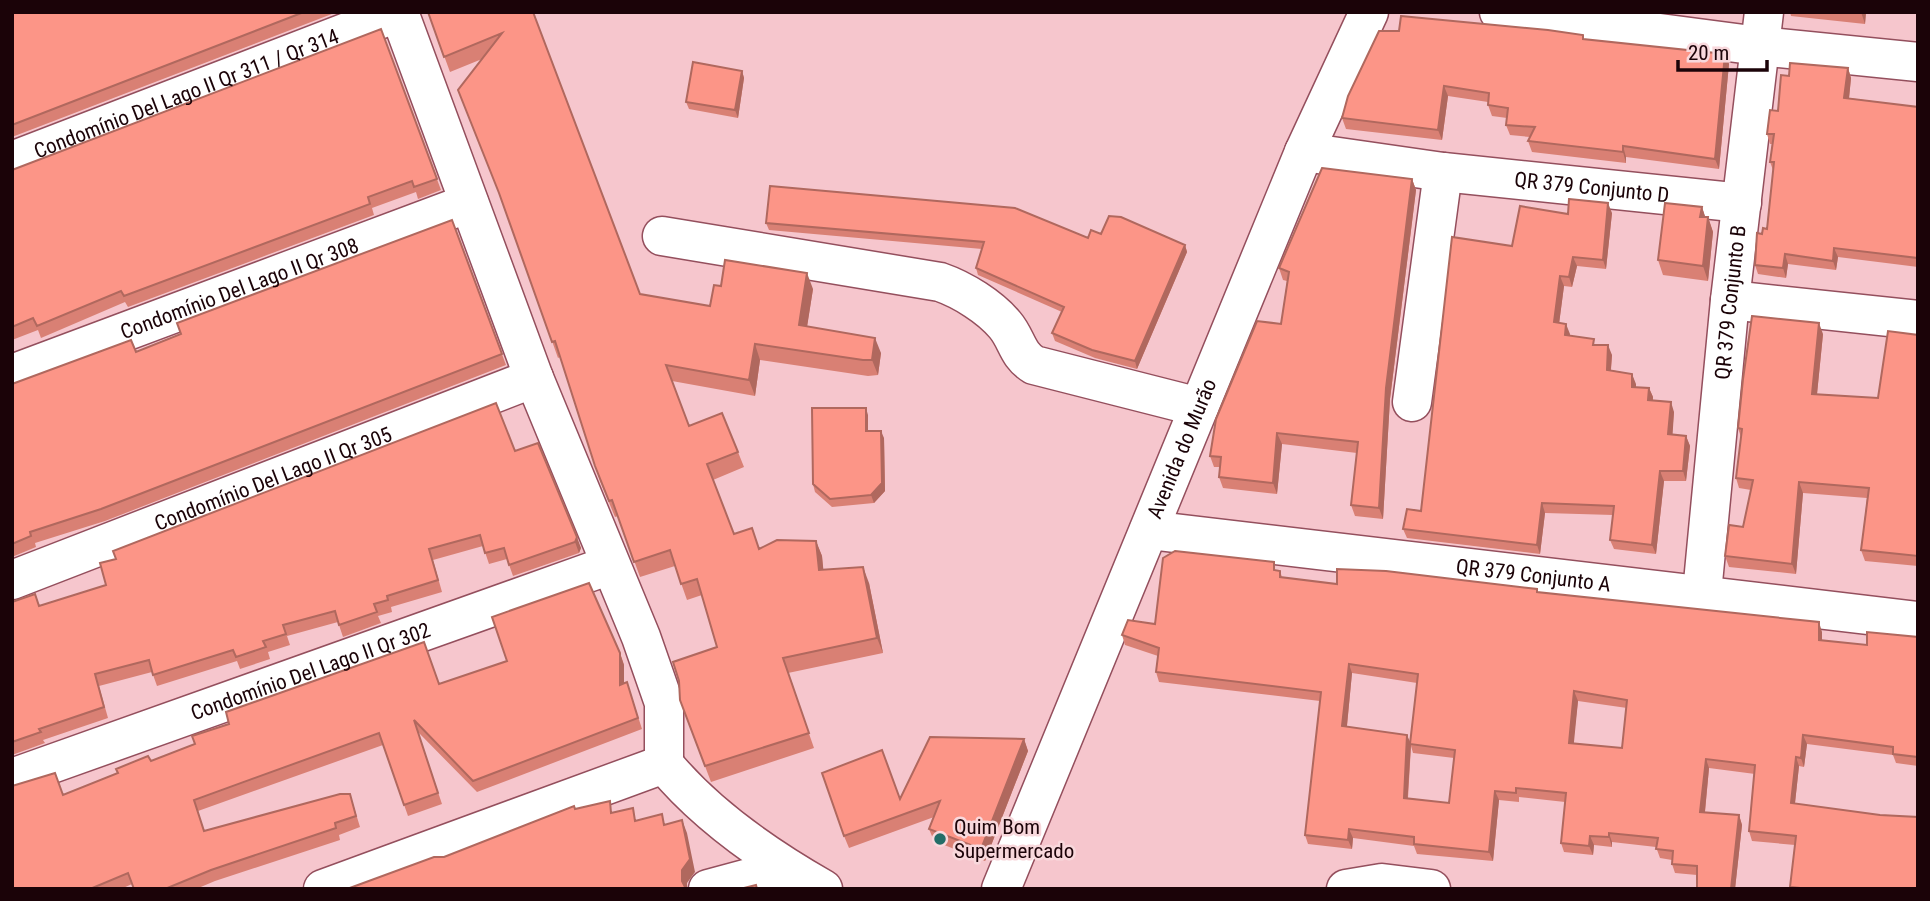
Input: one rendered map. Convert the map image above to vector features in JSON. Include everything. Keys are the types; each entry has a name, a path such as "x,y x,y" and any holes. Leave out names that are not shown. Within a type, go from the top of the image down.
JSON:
{"street":[{"name":"Condomínio Del Lago II Qr 311 / Qr 314","path":"12,161 399,12"},
{"path":"399,12 534,379 637,626 664,702 664,764 685,790 786,868 823,889"},
{"name":"Avenida do Murão","path":"1000,889 1304,152 1369,12"},
{"path":"1499,12 1762,29 1918,62"},
{"name":"QR 379 Conjunto B","path":"1702,593 1730,300 1762,29"},
{"name":"QR 379 Conjunto D","path":"1304,152 1443,172 1742,203"},
{"path":"1412,402 1443,172"},
{"name":"Condomínio Del Lago II Qr 308","path":"12,374 469,202"},
{"path":"662,236 940,282 957,288 1004,324 1023,358 1034,365 1199,407"},
{"path":"1730,300 1918,320"},
{"name":"Condomínio Del Lago II Qr 305","path":"12,580 534,379"},
{"name":"QR 379 Conjunto A","path":"1149,530 1702,593 1918,621"},
{"name":"Condomínio Del Lago II Qr 302","path":"12,778 610,565"},
{"path":"323,889 664,764"},
{"path":"708,889 786,868"},
{"path":"1346,889 1382,883 1431,889"}],"building":[{"path":"12,12 304,12 12,125"},
{"path":"428,12 533,12 640,294 710,306 714,285 721,286 725,260 807,273 799,325 875,338 872,360 755,344 749,380 666,365 689,426 722,413 738,452 707,464 734,534 752,528 759,549 777,540 816,541 819,570 863,567 877,638 783,658 809,733 705,766 680,700 679,681 673,662 717,647 697,579 681,584 670,550 634,562 612,500 609,501 595,466 555,341 552,342 499,193 458,90 502,33 444,57"},
{"path":"1401,16 1548,30 1583,35 1583,39 1725,54 1715,159 1623,146 1623,152 1528,141 1535,127 1506,125 1508,108 1488,105 1489,93 1444,86 1438,130 1342,118 1348,96 1379,31 1399,31"},
{"path":"381,29 437,179 414,187 412,181 368,197 370,204 124,296 121,291 37,326 33,318 12,327 12,170"},
{"path":"693,62 742,71 735,110 686,102"},
{"path":"1790,63 1848,68 1844,98 1918,107 1918,258 1834,248 1833,261 1785,254 1783,268 1755,265 1757,233 1762,234 1763,228 1767,229 1774,162 1770,162 1774,134 1767,134 1770,110 1778,111 1781,75 1789,76"},
{"path":"1322,168 1412,179 1386,388 1379,508 1351,505 1358,442 1277,433 1273,483 1219,477 1221,457 1210,456 1216,419 1257,321 1281,324 1289,272 1279,268"},
{"path":"770,186 1015,208 1088,238 1091,230 1101,234 1109,216 1121,217 1185,245 1135,361 1092,350 1052,333 1064,307 976,268 984,242 766,223"},
{"path":"1569,199 1608,203 1603,260 1573,257 1569,277 1560,276 1554,322 1566,324 1565,335 1594,339 1593,345 1608,345 1607,370 1632,374 1632,387 1649,388 1648,400 1671,402 1668,434 1686,436 1683,471 1660,471 1652,545 1610,540 1614,506 1542,503 1537,545 1403,529 1407,509 1421,511 1452,237 1512,246 1520,206 1568,214"},
{"path":"1665,203 1702,207 1700,217 1708,217 1703,266 1658,260"},
{"path":"452,220 502,354 101,509 30,532 31,536 12,544 12,384 131,340 136,352 181,334 177,323"},
{"path":"1752,316 1819,323 1812,394 1878,398 1888,331 1918,335 1918,556 1861,550 1869,488 1799,482 1792,564 1725,556 1729,525 1743,527 1753,480 1736,478 1742,429 1738,428"},
{"path":"496,403 515,451 538,443 577,537 575,542 509,565 504,548 485,553 480,535 429,549 438,580 387,596 388,600 374,604 377,612 339,625 335,611 283,625 286,634 263,641 266,647 236,657 233,650 153,675 149,660 95,674 104,707 39,729 41,732 12,742 12,602 35,594 39,606 106,585 100,563 116,559 113,551"},
{"path":"812,408 866,408 866,431 881,431 882,483 871,495 830,499 813,484"},
{"path":"1175,551 1274,562 1274,570 1280,571 1280,577 1337,584 1337,569 1386,571 1537,589 1537,592 1819,622 1819,640 1867,645 1867,632 1918,637 1918,757 1893,754 1893,747 1803,735 1801,758 1796,757 1791,803 1880,815 1918,817 1918,889 1790,887 1796,836 1749,831 1755,765 1706,759 1700,812 1739,815 1731,889 1697,888 1697,866 1672,864 1673,851 1656,849 1658,838 1609,833 1609,837 1590,836 1589,846 1561,843 1566,793 1516,788 1516,793 1495,791 1489,852 1414,844 1414,837 1349,829 1348,840 1305,835 1321,692 1156,672 1159,648 1122,635 1128,620 1155,624 1163,558","holes":["1349,664 1418,674 1410,744 1455,750 1449,803 1404,798 1407,735 1342,726","1574,691 1627,700 1622,748 1569,743"]},
{"path":"589,583 620,653 620,685 627,682 638,718 473,781 414,720 438,793 404,805 379,733 194,800 204,831 340,794 350,794 356,816 335,823 336,828 211,870 165,889 134,889 128,873 90,889 12,889 12,786 55,773 63,795 118,773 116,769 148,756 151,761 195,744 192,736 229,724 226,712 424,642 439,684 507,661 492,617"},
{"path":"930,737 1024,739 981,849 929,829 940,801 844,836 822,773 882,750 900,799"},
{"path":"610,801 611,813 633,808 635,821 662,814 664,825 682,820 690,859 682,870 682,881 686,889 347,889 434,857 444,857 574,806 575,809"},
{"path":"756,885 757,889 740,889"}],"place":[{"name":"Quim Bom Supermercado","path":"940,839"}]}
